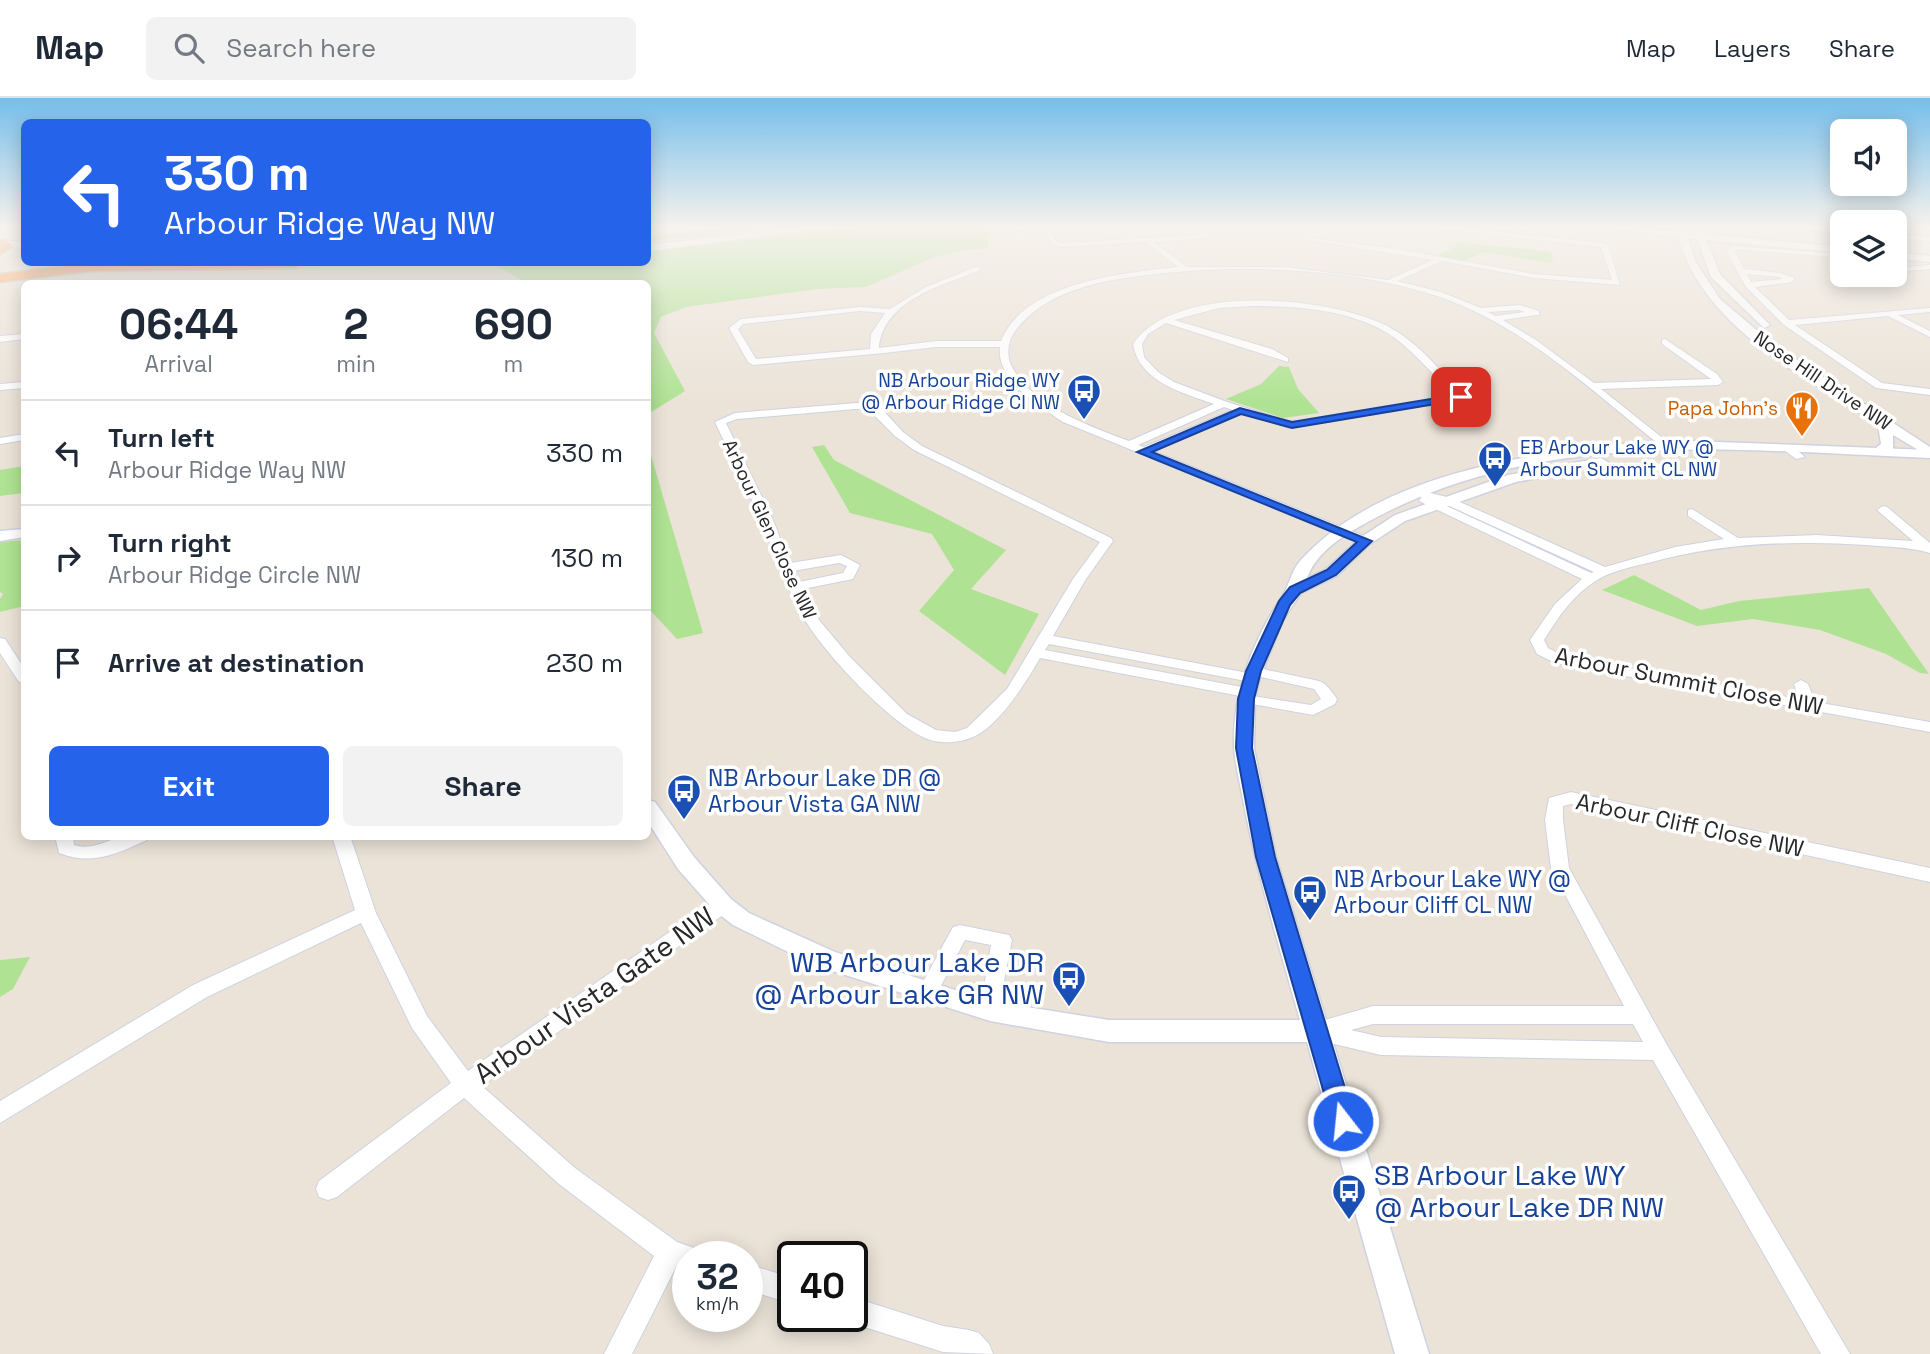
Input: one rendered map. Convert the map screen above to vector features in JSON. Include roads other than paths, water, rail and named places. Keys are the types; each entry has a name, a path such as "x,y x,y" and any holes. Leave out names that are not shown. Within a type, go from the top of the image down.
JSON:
{"main road":[{"name":"Nose Hill Drive NW","path":"1705,286 1716,302 1770,348 1884,421 1930,454"},
{"name":"Nose Hill Drive NW","path":"1726,286 1779,338 1930,439"},
{"path":"1878,452 1888,446 1884,421"}],"street":[{"path":"879,350 873,339 876,328 890,311 942,286"},
{"path":"1085,286 1062,293 1032,308 1012,326 1003,347 1007,367 1030,395 1067,420 1365,541"},
{"path":"1405,286 1482,310 1497,318 1679,455"},
{"path":"1619,286 1623,293"},
{"path":"1750,286 1787,323 1880,386 1930,392"},
{"path":"1266,303 1348,315 1388,330 1401,339 1461,397 1292,425 1223,404 1179,387 1155,374 1141,360 1138,347 1142,335 1151,326 1200,309 1266,303"},
{"path":"1482,310 1524,308 1536,313 1497,318"},
{"path":"1787,323 1930,310"},
{"path":"890,311 825,312 741,322 733,328 753,362 879,350 1003,347"},
{"path":"1889,314 1930,334"},
{"path":"1165,320 1269,351 1284,360"},
{"path":"0,339 21,337"},
{"path":"1589,386 1718,382 1714,376 1665,342"},
{"path":"0,387 21,385"},
{"path":"1127,446 1223,404"},
{"name":"Arbour Glen Close NW","path":"869,405 918,448 1106,539 1107,545 1080,579 1013,692 973,731 956,737 932,735 901,717 845,660 813,621 785,568 766,518 720,422 734,416 869,405"},
{"path":"1142,452 1240,411"},
{"path":"0,441 21,438"},
{"path":"1412,1354 1265,857 1244,748 1249,685 1275,620 1283,604 1295,590 1304,565 1339,531 1414,492 1492,467 1576,452 1664,444 1930,454"},
{"path":"1787,447 1800,457"},
{"path":"1295,590 1331,573 1365,541 1400,518 1526,475 1590,463 1679,455 1800,457 1930,464"},
{"path":"1414,492 1598,575"},
{"path":"1883,510 1928,548"},
{"path":"1692,513 1732,540"},
{"path":"0,536 21,533"},
{"name":"Arbour Summit Close NW","path":"1928,548 1820,538 1732,540 1657,555 1598,575 1556,608 1537,640 1542,651 1560,660 1930,727"},
{"path":"785,568 841,559 854,565 848,576 795,587"},
{"path":"0,642 21,674"},
{"path":"1041,646 1249,685"},
{"path":"1801,684 1809,705"},
{"name":"Arbour Cliff Close NW","path":"1836,1354 1659,1051 1560,868 1554,820 1556,802 1571,798 1930,875"},
{"path":"651,811 686,863 723,905 741,919 826,959 989,1011 1109,1031 1317,1031 1381,1046 1659,1051"},
{"path":"64,840 65,849 89,855 130,840"},
{"path":"342,840 366,913 419,1021 465,1085 568,1176 672,1250"},
{"name":"Arbour Vista Gate NW","path":"328,1189 465,1085 723,905"},
{"path":"0,1113 200,991 366,913"},
{"path":"927,993 960,932 1002,940 989,1011"},
{"path":"1317,1031 1373,1015 1640,1015"},
{"path":"618,1354 672,1266"},
{"path":"868,1315 943,1339 969,1343 979,1354"}],"place":[{"name":"NB Arbour Ridge WY @ Arbour Ridge CI NW","path":"1084,421"},
{"name":"Papa John's","path":"1802,438"},
{"name":"EB Arbour Lake WY @ Arbour Summit CL NW","path":"1495,488"},
{"name":"NB Arbour Lake DR @ Arbour Vista GA NW","path":"684,821"},
{"name":"NB Arbour Lake WY @ Arbour Cliff CL NW","path":"1310,922"},
{"name":"WB Arbour Lake DR @ Arbour Lake GR NW","path":"1069,1008"},
{"name":"SB Arbour Lake WY @ Arbour Lake DR NW","path":"1349,1221"}]}
